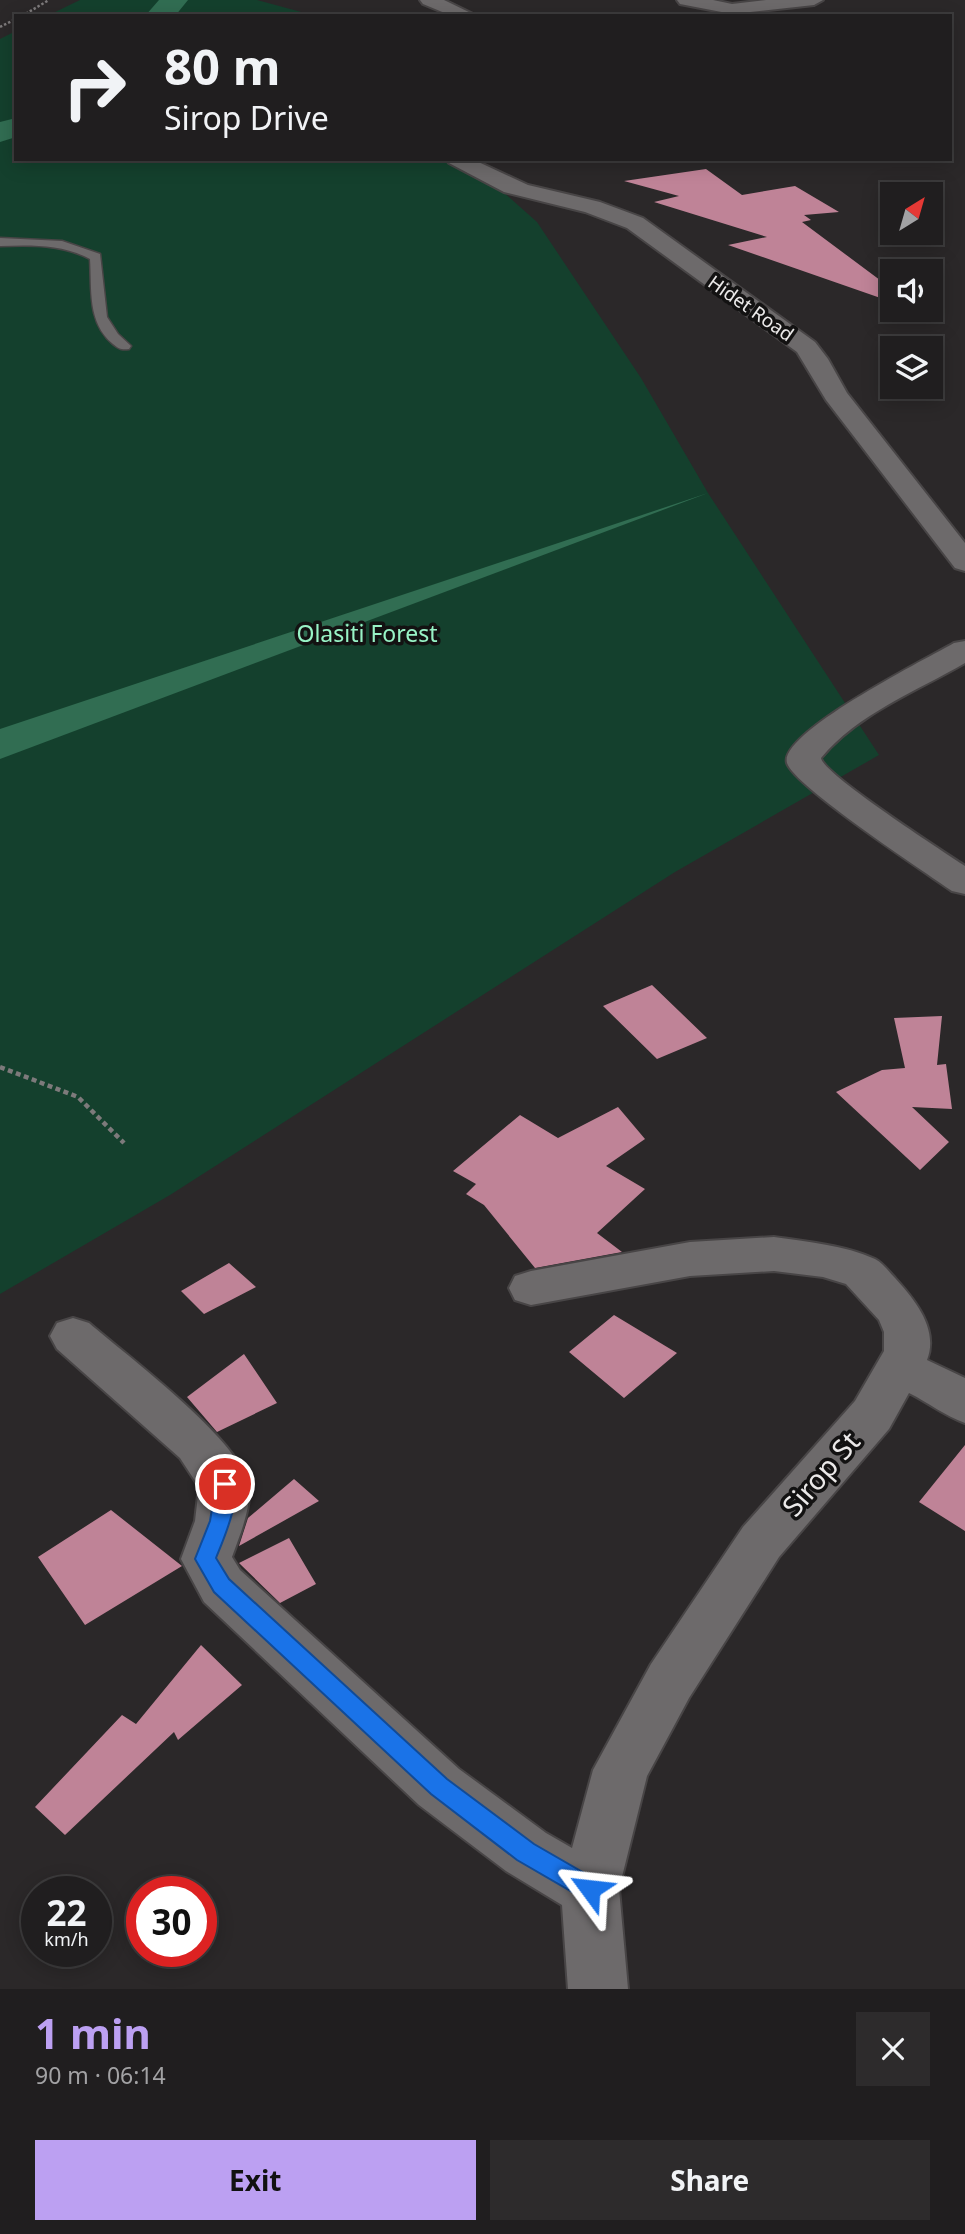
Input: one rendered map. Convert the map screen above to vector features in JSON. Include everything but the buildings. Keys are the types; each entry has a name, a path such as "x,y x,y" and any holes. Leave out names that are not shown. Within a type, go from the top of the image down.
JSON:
{"street":[{"path":"429,0 463,14"},
{"path":"686,0 720,8 747,9 814,0"},
{"path":"696,14 720,8"},
{"name":"Hidet Road","path":"460,161 519,189 584,203 635,223 806,347 816,359 835,395 965,562"},
{"path":"965,650 848,718 820,739 804,757 804,763 810,771 835,792 965,883"},
{"name":"Sirop St","path":"531,1288 690,1259 774,1254 823,1260 862,1272 897,1310 907,1332 907,1351 872,1415 761,1542 670,1681 621,1770 590,1889 598,1989"},
{"path":"73,1336 197,1444 225,1484 220,1521 206,1559 222,1586 439,1787 526,1852 590,1889"},
{"path":"900,1367 947,1391 965,1404"}],"lane":[{"path":"0,242 56,245 85,250 96,257 100,315 110,338 124,346"}],"path":[{"path":"25,14 49,0"},
{"path":"0,1067 78,1097 124,1143"}],"green space":[{"path":"80,0 257,0 309,14 51,14"},
{"name":"Olasiti Forest","path":"14,32 14,161 468,161 537,222 641,378 708,493 879,755 675,872 170,1195 0,1294 0,39"}],"shaded area":[{"path":"708,493 0,759 0,729"}],"waterway":[{"path":"161,14 174,0"},
{"path":"0,132 14,128"}],"route":[{"path":"225,1484 220,1521 206,1559 222,1586 439,1787 526,1852 590,1889"}]}
